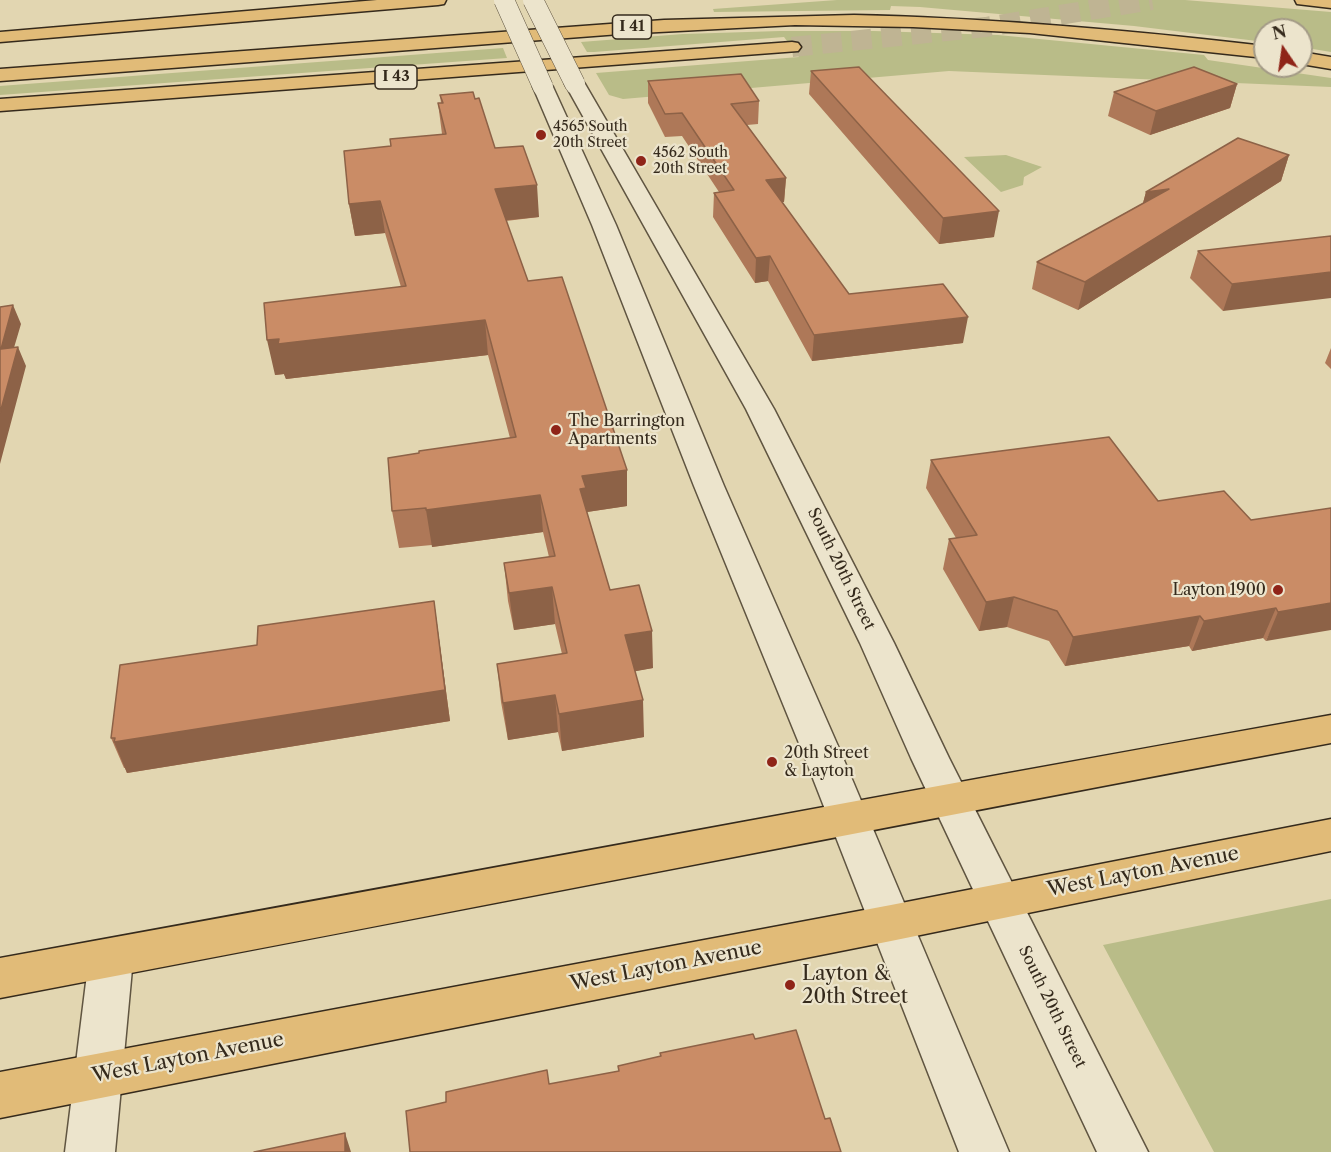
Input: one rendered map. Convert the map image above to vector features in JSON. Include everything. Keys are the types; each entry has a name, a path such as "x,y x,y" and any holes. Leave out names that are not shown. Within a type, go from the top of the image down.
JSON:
{"main road":[{"path":"0,22 321,0"},
{"path":"0,37 438,0"},
{"path":"1303,0 1331,3"},
{"path":"492,16 564,11"},
{"name":"I 41","path":"0,75 664,24 787,20 874,20 1049,28 1253,50"},
{"path":"0,52 152,42"},
{"name":"I 43","path":"0,105 792,47"},
{"path":"1313,60 1331,63"},
{"path":"0,978 848,817 1331,729"},
{"name":"West Layton Avenue","path":"0,1095 891,923 1331,835"}],"street":[{"path":"504,0 604,225 709,486 815,736 984,1152"},
{"name":"South 20th Street","path":"533,0 575,84 760,409 877,643 1123,1152"},
{"path":"573,159 615,154"},
{"path":"90,1152 111,958"}],"green space":[{"path":"837,0 1185,0 1331,12 1331,52 1313,49 1313,18 1253,18 1253,41 1134,26 920,7 891,6 890,10 714,12 713,9"},
{"path":"874,31 998,35 1204,55 1208,60 1253,67 1253,78 1313,78 1313,75 1331,78 1331,87 949,71 623,99 609,95 596,73 799,57 784,37 594,52 587,52 581,42 683,34"},
{"path":"503,48 507,58 0,95 0,86"},
{"path":"1006,155 1042,167 1024,177 1023,185 1001,192 964,157"},
{"path":"1331,899 1331,1152 1214,1152 1103,945"}],"building":[{"path":"859,67 999,211 943,218 811,71"},
{"path":"1194,67 1237,84 1156,111 1114,92"},
{"path":"741,74 759,101 731,104 786,178 766,180 849,294 943,284 968,317 814,335 770,256 756,258 714,193 734,190 682,113 665,114 648,81"},
{"path":"473,92 475,99 479,98 495,148 523,146 537,185 495,189 528,281 562,277 627,470 582,476 586,488 580,489 610,590 639,585 652,631 625,635 643,700 559,714 555,695 503,703 497,664 567,653 552,587 509,593 504,563 555,556 540,495 426,510 426,508 392,511 388,458 419,453 419,451 516,437 485,320 278,344 279,339 267,340 264,303 406,286 380,201 349,204 344,151 391,146 390,139 446,134 438,103 443,103 440,95"},
{"path":"1238,138 1289,155 1085,282 1037,262 1169,189 1146,192"},
{"path":"1331,236 1331,272 1232,284 1198,251"},
{"path":"13,305 1,349 18,347 0,413 0,307"},
{"path":"1109,437 1158,501 1224,491 1251,520 1331,508 1331,603 1278,612 1276,608 1204,621 1200,616 1073,637 1057,611 1014,597 986,602 949,539 977,535 931,460"},
{"path":"434,601 445,690 114,742 115,738 111,738 120,665 257,645 258,626"},
{"path":"796,1030 825,1119 830,1118 841,1152 410,1152 406,1111 446,1102 446,1092 547,1070 549,1084 619,1071 618,1066 661,1056 660,1053 753,1034 755,1039"},
{"path":"345,1133 345,1152 254,1152"}],"tunnel":[{"path":"792,47 986,27 1152,0"}],"place":[{"name":"4565 South 20th Street","path":"541,135"},
{"name":"4562 South 20th Street","path":"641,161"},
{"name":"The Barrington Apartments","path":"556,430"},
{"name":"Layton 1900","path":"1278,590"},
{"name":"20th Street & Layton","path":"772,762"},
{"name":"Layton & 20th Street","path":"790,985"}]}
